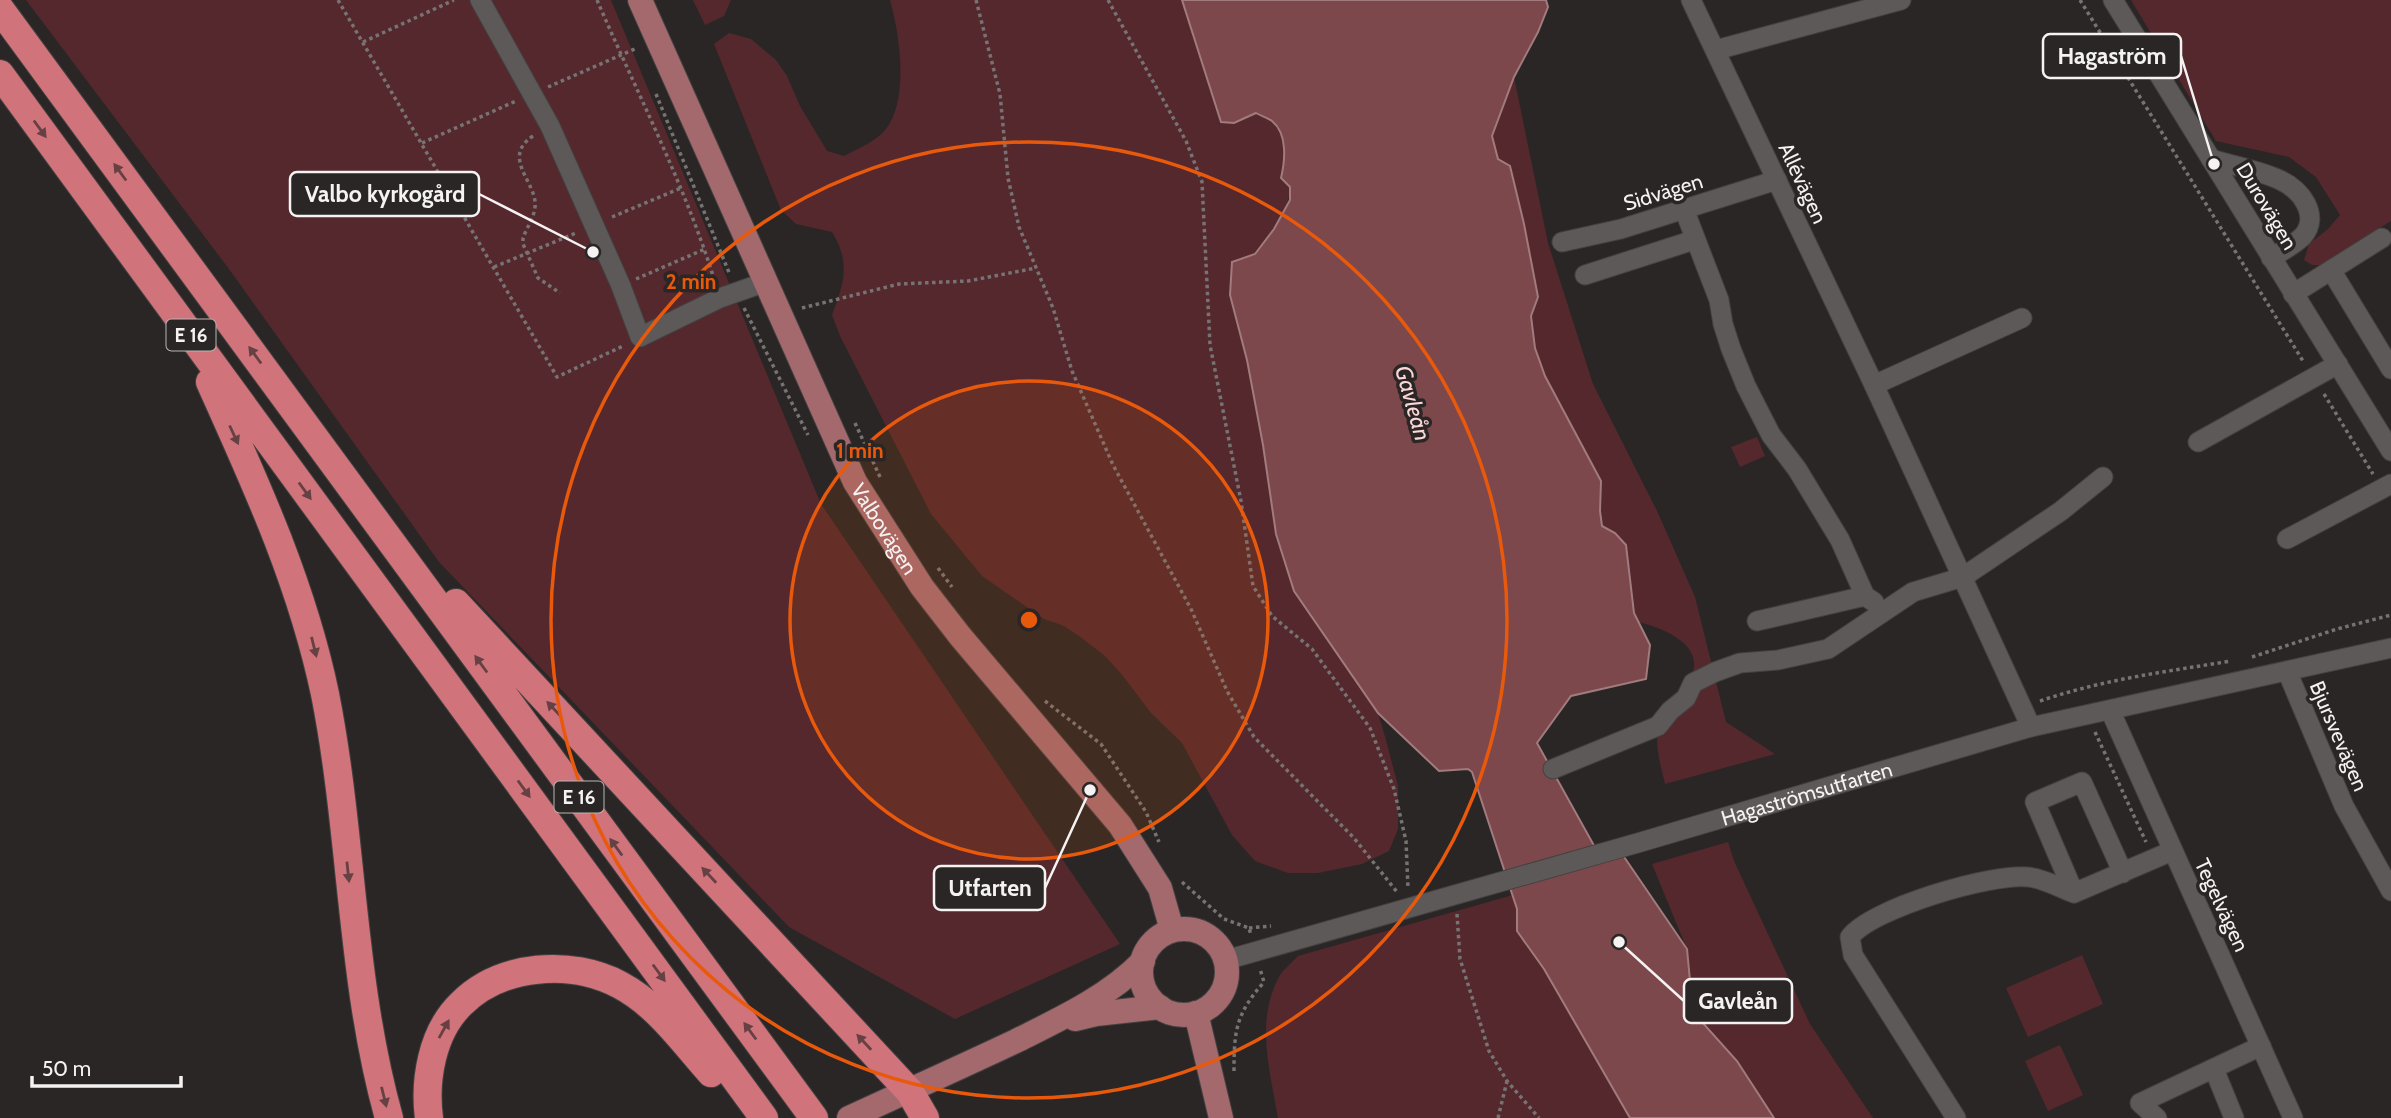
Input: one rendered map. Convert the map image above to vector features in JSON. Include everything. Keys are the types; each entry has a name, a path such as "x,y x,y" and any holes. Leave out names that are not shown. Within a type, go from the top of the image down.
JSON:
{"highway":[{"name":"E 16","path":"0,9 814,1118"},
{"name":"E 16","path":"0,74 764,1118"},
{"path":"186,328 278,536 299,591 314,645 335,759 360,982 370,1040 389,1118"},
{"path":"368,509 910,1092 925,1118"},
{"path":"429,1118 426,1086 432,1058 442,1029 461,1004 508,976 536,970 564,969 592,974 619,985 643,1000 672,1028 750,1118"}],"main road":[{"name":"Valbovägen","path":"640,0 855,482 922,587 960,636 1120,825 1160,888 1172,930"},
{"path":"1186,928 1211,937 1226,960 1225,986 1219,998 1196,1013 1171,1013 1160,1007 1144,987 1141,973 1149,946 1172,930 1186,928"},
{"path":"852,1117 1047,1026 1127,978 1143,961"},
{"path":"1047,1026 1096,1014 1160,1007"},
{"path":"1196,1013 1221,1118"}],"street":[{"path":"480,0 550,126 621,286 640,337 720,298 766,282"},
{"name":"Allévägen","path":"1691,0 1874,385 2031,727"},
{"path":"1716,50 1901,0"},
{"name":"Durovägen","path":"2113,0 2390,446"},
{"path":"2211,159 2280,180 2304,199 2310,211 2309,226 2296,241 2271,258"},
{"name":"Sidvägen","path":"1562,242 1621,229 1777,180"},
{"path":"1684,209 1719,300 1731,349 1759,412 1771,435 1797,469 1840,540 1865,596 1887,610"},
{"path":"2293,293 2382,238"},
{"path":"1586,275 1695,240"},
{"path":"2331,270 2391,369"},
{"path":"1874,385 2022,318"},
{"path":"2198,442 2338,364"},
{"path":"1553,769 1658,726 1686,698 1693,683 1715,671 1740,663 1778,660 1828,649 1859,637 1887,610 1913,592 1963,577 2061,511 2103,477"},
{"path":"2287,539 2387,486"},
{"path":"1757,621 1865,596"},
{"name":"Hagaströmsutfarten","path":"1226,960 1257,959 1508,878 1641,842 2031,727 2391,648"},
{"name":"Bjursvevägen","path":"2287,671 2344,806 2391,891"},
{"name":"Tegelvägen","path":"2110,710 2293,1118"},
{"path":"2074,893 2035,803 2082,782 2123,873"},
{"path":"1956,1118 1853,955 1850,937 1857,928 1902,904 1999,878 2029,877 2074,893 2172,851"},
{"path":"2140,1111 2261,1046"},
{"path":"2214,1069 2234,1118"},
{"path":"2140,1111 2157,1118"}],"path":[{"path":"338,0 558,377 640,337"},
{"path":"363,42 454,0"},
{"path":"597,0 681,188 705,249 720,298"},
{"path":"976,0 1000,94 1008,178 1019,227 1053,308 1072,371 1113,465 1191,609 1227,691 1254,737 1354,838 1398,893"},
{"path":"1108,0 1186,141 1202,182 1210,345 1241,501 1253,586 1272,616 1312,649 1370,728 1394,789 1406,841 1408,891"},
{"path":"2080,0 2314,378 2387,486"},
{"path":"422,143 637,48"},
{"path":"550,126 526,141 522,149 521,166 535,207 523,239 526,254 538,278 560,293"},
{"path":"494,267 681,188"},
{"path":"621,286 705,249"},
{"path":"802,308 899,285 968,281 1036,268"},
{"path":"852,416 885,487"},
{"path":"934,562 957,593"},
{"path":"1043,699 1101,744 1146,812 1162,851"},
{"path":"1179,878 1224,919 1249,928 1264,982 1240,1015 1234,1037 1234,1072"},
{"path":"1456,904 1460,959 1489,1051 1507,1081 1539,1118"},
{"path":"1499,1118 1507,1081"}],"shaded area":[{"path":"26,0 611,0 821,504 1120,944 955,1019 789,927 439,562 229,269"},
{"path":"693,0 731,0 724,16 705,25"},
{"path":"890,0 1182,0 1221,122 1234,123 1256,113 1277,126 1284,148 1281,177 1290,187 1289,197 1282,215 1230,295 1247,360 1276,534 1294,591 1378,713 1386,740 1398,786 1398,829 1389,851 1362,864 1318,873 1288,873 1255,861 1232,835 1182,743 1151,713 1105,656 1064,626 1044,619 982,576 931,514 840,336 832,315 844,273 838,243 832,232 796,224 781,210 714,44 729,33 751,39 776,60 827,151 844,156 886,129 898,101 899,48"},
{"path":"2131,0 2391,0 2391,221 2322,265 2312,265 2304,260 2309,244 2340,215 2316,177 2289,157 2216,141"},
{"path":"1514,77 1548,243 1593,384 1658,513 1695,597 1726,722 1775,754 1665,784 1658,751 1658,727 1664,710 1686,685 1693,672 1694,661 1683,643 1662,630 1639,622 1621,546 1614,535 1602,526 1601,480 1545,376 1535,348 1531,316 1538,297 1524,224 1510,166 1498,159 1492,136"},
{"path":"1757,437 1765,456 1740,467 1731,447"},
{"path":"1728,842 1734,861 1810,1024 1873,1118 1774,1118 1737,1061 1693,1012 1687,949 1652,864"},
{"path":"1513,895 1517,909 1517,931 1544,969 1630,1118 1278,1118 1266,1046 1268,1011 1279,977 1298,956"},
{"path":"2082,955 2103,1004 2028,1037 2006,988"},
{"path":"2060,1045 2083,1095 2048,1111 2025,1061"}],"water":[{"path":"1182,0 1546,0 1548,7 1514,77 1492,136 1498,159 1510,166 1524,224 1538,297 1531,316 1535,348 1545,376 1601,481 1602,526 1615,533 1626,545 1634,613 1650,645 1646,679 1571,696 1537,743 1597,851 1618,848 1687,949 1693,1012 1737,1061 1774,1118 1630,1118 1544,969 1517,931 1517,909 1472,772 1468,769 1439,771 1378,713 1294,591 1276,534 1247,360 1230,295 1232,262 1255,254 1274,229 1290,200 1290,187 1281,178 1283,140 1272,121 1256,113 1234,123 1221,122"}],"place":[{"name":"Hagaström","path":"2214,164"},
{"name":"Valbo kyrkogård","path":"593,252"},
{"name":"Utfarten","path":"1090,790"},
{"name":"Gavleån","path":"1619,942"}]}
